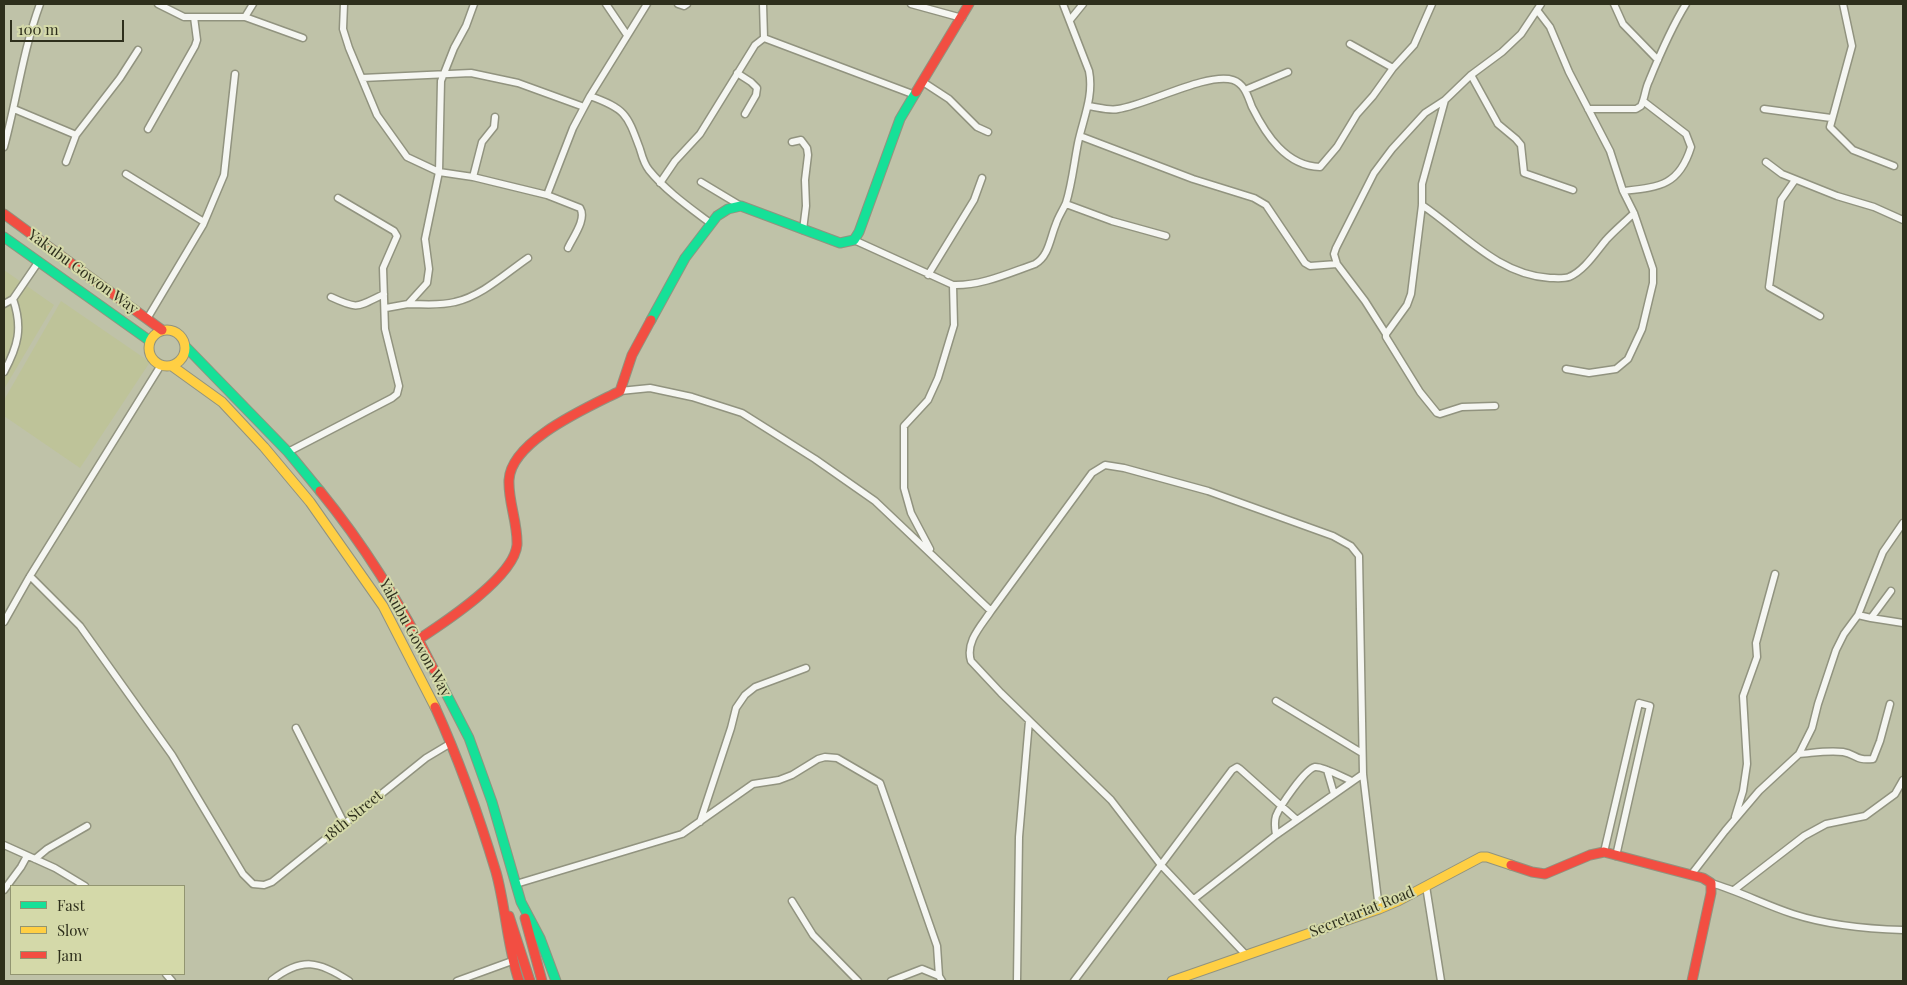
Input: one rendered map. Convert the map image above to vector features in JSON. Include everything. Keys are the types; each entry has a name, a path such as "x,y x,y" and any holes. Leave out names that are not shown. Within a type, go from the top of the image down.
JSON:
{"main road":[{"path":"419,640 439,628 499,577 514,559 517,532 508,483 511,467 519,456 557,425 620,390 632,355 685,258 710,223 728,209 740,206 840,243 854,240 859,232 897,127 970,4"},
{"name":"Yakubu Gowon Way","path":"4,214 162,330"},
{"name":"Yakubu Gowon Way","path":"4,237 150,341"},
{"path":"162,330 176,331 183,338 186,347 184,356 172,366 161,365 152,358 150,353 150,341 157,332 162,330"},
{"name":"Yakubu Gowon Way","path":"186,347 244,404 288,452 343,519 371,558 419,640 469,738 492,802 521,902 540,938 556,981"},
{"name":"Yakubu Gowon Way","path":"172,366 208,391 235,416 325,521 383,606 421,678 451,742 482,828 502,898 512,960 519,981"},
{"path":"1604,852 1703,878 1711,883 1711,893 1692,981"},
{"name":"Secretariat Road","path":"1172,981 1379,909 1398,901 1481,857 1487,857 1532,872 1545,874 1590,855 1604,852"},
{"path":"502,898 520,943 530,981"},
{"path":"521,902 542,981"}],"street":[{"path":"4,147 14,110 26,46 40,4"},
{"path":"158,4 184,17 245,17 303,38"},
{"path":"245,17 253,4"},
{"path":"344,4 343,29 349,48 377,115 407,157 438,172 473,177 547,195 580,208 582,218 568,248"},
{"path":"408,304 427,283 430,269 425,239 438,172 441,81 474,4"},
{"path":"606,4 626,35"},
{"path":"547,195 563,152 584,107 626,35 647,4"},
{"path":"678,4 684,6 687,4"},
{"path":"763,4 764,38"},
{"path":"911,4 962,18"},
{"path":"854,240 953,285 965,286 1041,261 1045,255 1056,222 1066,204 1088,106 1091,83 1089,71 1063,4"},
{"path":"1070,20 1083,4"},
{"path":"1088,106 1115,110 1204,82 1227,78 1239,83 1245,90 1263,126 1282,152 1291,159 1312,166 1320,166 1337,147 1357,114 1373,96 1393,68 1414,45 1432,4"},
{"path":"1494,406 1462,406 1437,414 1420,392 1365,302 1337,264 1334,254 1374,173 1392,148 1425,113 1445,100 1471,75 1502,52 1521,34 1541,4"},
{"path":"1614,4 1623,24 1658,60"},
{"path":"1588,109 1636,109 1641,106 1644,101 1646,88 1658,60 1674,24 1686,4"},
{"path":"1843,4 1852,46 1830,127 1853,150 1894,166"},
{"path":"1537,10 1550,27 1569,72 1610,151 1623,192 1634,213 1653,269 1653,283 1642,329 1628,359 1616,369 1589,373 1566,370"},
{"path":"148,129 195,46 197,40 194,17"},
{"path":"660,183 700,134 755,45 764,38"},
{"path":"764,38 820,61 915,95"},
{"path":"1350,44 1393,68"},
{"path":"66,162 76,135 120,78 138,50"},
{"path":"1245,90 1288,72"},
{"path":"362,78 471,73 512,81 584,107"},
{"path":"737,73 757,88 756,95 745,114"},
{"path":"147,318 204,222 224,175 235,74"},
{"path":"1471,75 1498,124 1521,145 1524,172 1573,190"},
{"path":"923,82 949,99 977,127 988,132"},
{"path":"590,96 607,102 622,111 628,120 647,168 660,183 710,223"},
{"path":"1386,334 1407,305 1412,294 1424,176 1445,100"},
{"path":"1623,192 1654,188 1672,179 1682,170 1691,147 1686,134 1644,101"},
{"path":"1764,109 1831,118"},
{"path":"14,110 76,135"},
{"path":"473,177 482,142 494,127 495,117"},
{"path":"1080,136 1193,179 1254,198 1266,205 1305,263 1310,266 1337,264"},
{"path":"792,142 801,140 807,148 808,155 803,230"},
{"path":"1766,162 1782,174 1795,180 1837,196 1862,202 1903,220"},
{"path":"126,174 204,222"},
{"path":"928,275 974,200 982,178"},
{"path":"1795,180 1781,200 1769,287 1820,316"},
{"path":"701,182 740,206"},
{"path":"288,452 397,394 399,386 385,328 386,308 383,268 397,236 394,231 338,198"},
{"path":"1066,204 1112,221 1166,236"},
{"path":"1422,205 1445,220 1491,258 1538,277 1557,278 1568,277 1581,269 1608,238 1634,213"},
{"path":"386,308 408,304 439,305 456,302 475,294 528,258"},
{"path":"4,304 13,299 39,261"},
{"path":"932,554 911,513 904,488 904,426 928,400 938,378 954,325 953,285"},
{"path":"331,297 352,306 358,306 384,294"},
{"path":"4,372 14,354 18,334 19,316 13,299"},
{"path":"4,622 30,576 161,365"},
{"path":"620,390 650,388 692,397 742,413 815,458 875,501 991,611"},
{"path":"1246,955 1161,865 1111,800 971,661 969,654 970,646 991,611 1092,473 1105,465 1124,468 1208,492 1332,536 1350,546 1359,556 1363,774 1379,909"},
{"path":"1691,876 1759,791 1799,754 1812,728 1836,650 1844,634 1858,615 1883,552 1903,524"},
{"path":"1734,820 1743,790 1747,764 1744,696 1757,657 1756,643 1775,574"},
{"name":"18th Street","path":"30,576 80,626 172,755 244,874 253,884 264,885 272,882 426,758 451,742"},
{"path":"1871,618 1891,591"},
{"path":"1858,615 1903,623"},
{"path":"699,823 736,708 745,695 755,687 806,668"},
{"path":"1276,701 1362,753"},
{"path":"1604,852 1639,703 1650,706 1616,856"},
{"path":"1799,754 1829,751 1844,752 1862,760 1873,759 1890,704"},
{"path":"1017,981 1019,837 1029,720"},
{"path":"296,728 344,823"},
{"path":"516,884 682,834 754,784 779,780 792,775 818,759 825,757 837,758 876,780 882,787 937,946 940,979"},
{"path":"1074,981 1232,770 1237,767 1240,769 1296,820"},
{"path":"1276,835 1274,826 1276,816 1305,774 1313,767 1320,767 1352,781"},
{"path":"1327,770 1334,794"},
{"path":"1194,899 1296,820 1363,774"},
{"path":"1734,890 1804,836 1826,824 1865,816 1895,794 1903,780"},
{"path":"35,859 47,849 86,826"},
{"path":"4,845 55,868 83,885"},
{"path":"4,890 27,856"},
{"path":"1711,883 1794,914 1849,926 1903,930"},
{"path":"1426,886 1440,981"},
{"path":"792,901 813,935 858,981"},
{"path":"457,981 512,960"},
{"path":"272,980 299,965 310,963 320,965 349,981"},
{"path":"891,981 922,969 940,979"}],"shaded area":[{"path":"4,270 54,305 4,389"},
{"path":"61,301 150,362 80,468 4,416 4,400"}],"traffic: fast":[{"path":"651,320 685,258 717,216 728,209 741,206 840,243 854,240 859,232 900,119 916,92"},
{"path":"4,237 150,341"},
{"path":"186,347 288,452 320,491"},
{"path":"434,670 469,738 492,802 521,902 540,938 556,981"}],"traffic: slow":[{"path":"167,330 174,331 180,335 184,341 185,348 184,355 180,361 174,365 167,366 160,365 154,361 150,355 149,348 150,341 154,335 160,331 167,330"},
{"path":"172,366 222,402 264,447 310,502 383,606 435,707"},
{"path":"1172,981 1379,909 1398,901 1481,857 1487,857 1511,865"}],"traffic: jam":[{"path":"916,92 969,4"},
{"path":"4,214 162,330"},
{"path":"419,639 477,598 504,571 513,558 517,545 509,488 513,465 523,451 537,438 572,416 620,391 632,355 651,320"},
{"path":"320,491 337,512 382,577 434,670"},
{"path":"435,707 468,788 496,872 519,981"},
{"path":"1511,865 1545,874 1590,855 1604,852 1703,878 1711,883 1711,893 1692,981"},
{"path":"509,916 530,981"},
{"path":"525,918 542,981"}]}
